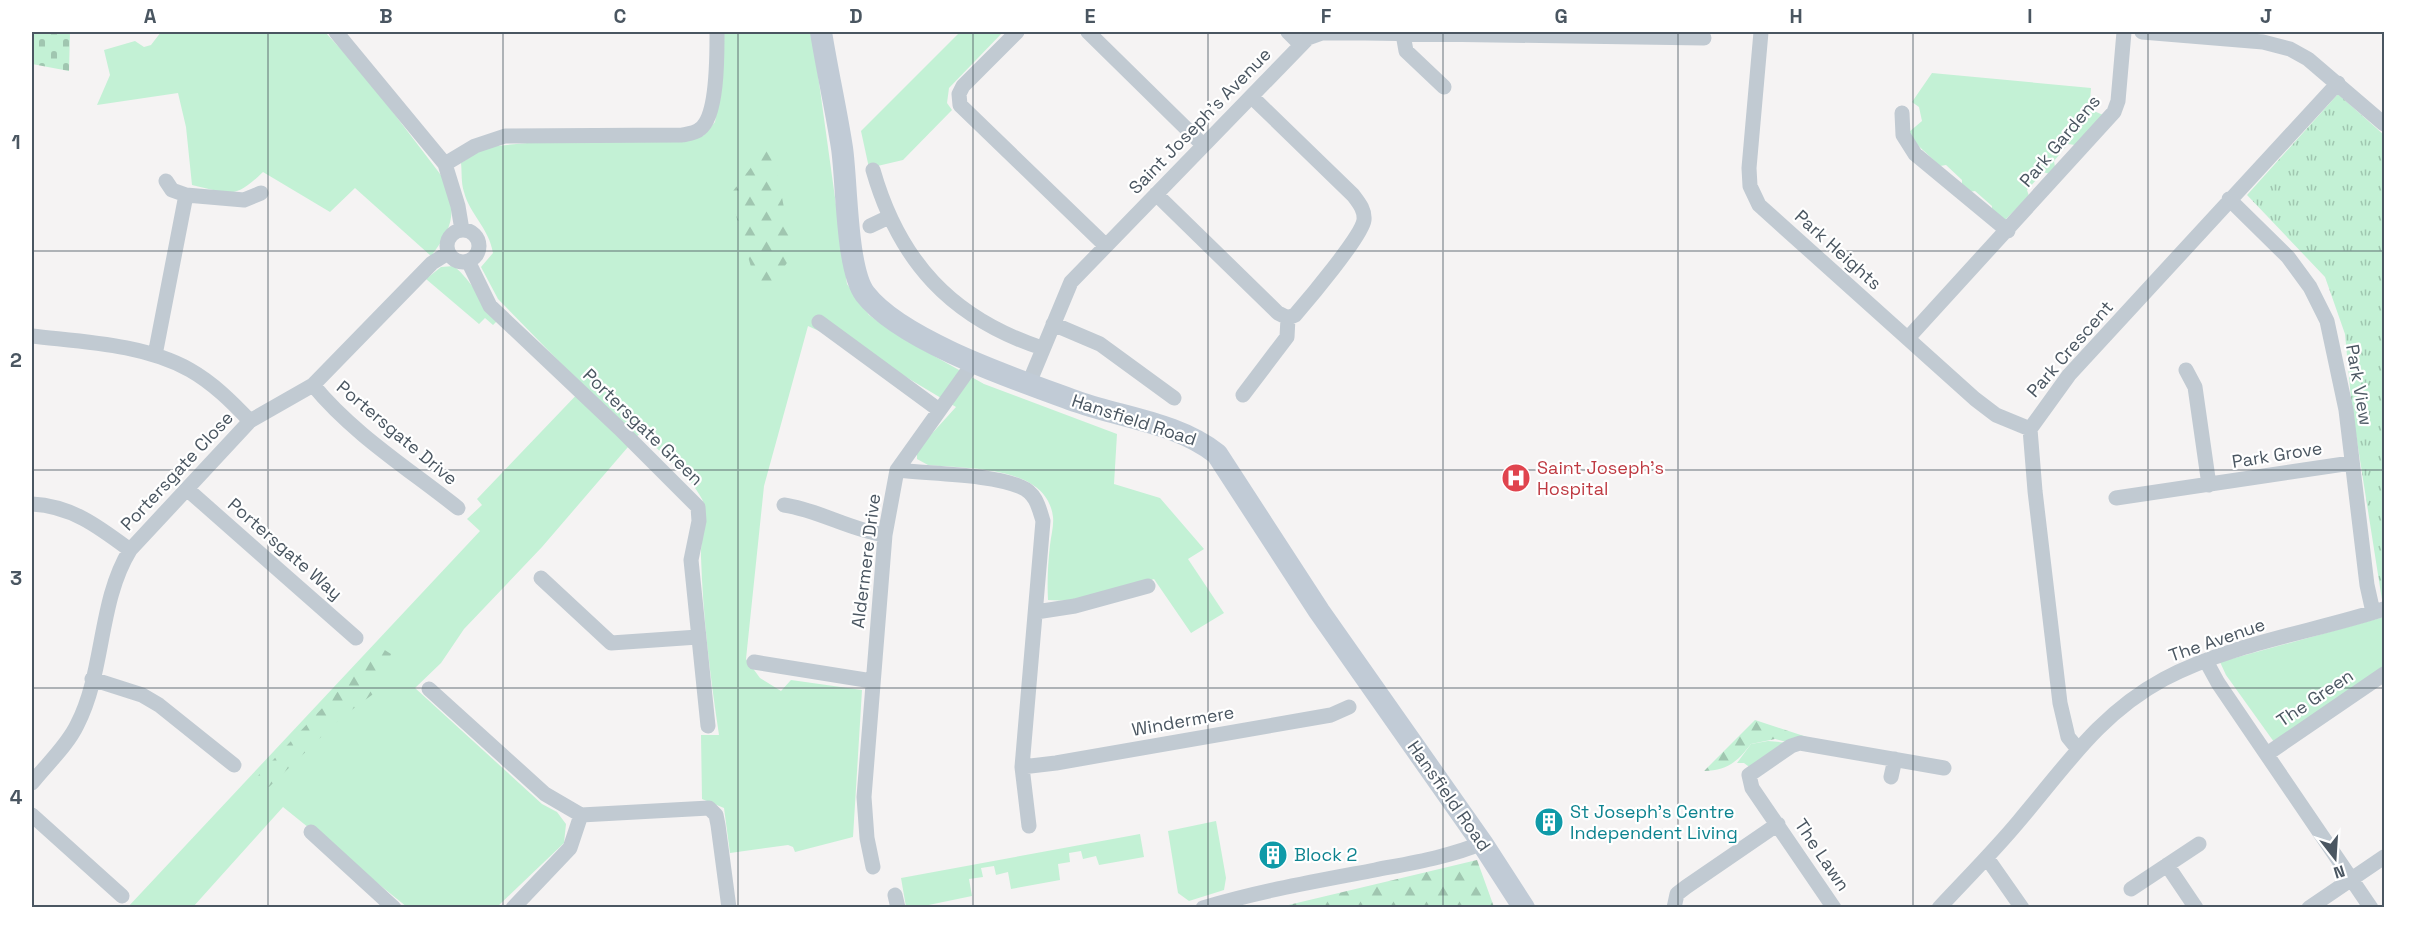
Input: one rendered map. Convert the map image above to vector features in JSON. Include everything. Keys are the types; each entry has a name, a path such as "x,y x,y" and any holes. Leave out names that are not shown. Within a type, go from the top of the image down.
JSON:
{"street":[{"path":"336,32 446,164 462,230"},
{"path":"446,164 475,146 505,136 682,135 700,129 709,118 717,72 717,32"},
{"name":"Hansfield Road","path":"820,32 843,156 854,262 864,293 881,311 928,341 974,362 1109,413 1189,436 1202,442 1217,454 1319,611 1482,843 1524,908"},
{"path":"1017,32 963,86 959,94 960,105 1106,246"},
{"path":"1088,32 1203,145"},
{"path":"1288,32 1301,45"},
{"name":"Park Heights","path":"1761,32 1749,168 1750,186 1760,205 1996,415 2030,429"},
{"name":"Park Gardens","path":"1908,338 2008,231 2114,112 2119,94 2124,32"},
{"path":"2142,32 2263,42 2290,49 2308,58 2385,124"},
{"name":"Saint Joseph's Avenue","path":"1029,383 1071,282 1308,38 1322,33 1704,38"},
{"path":"1403,34 1406,51 1444,87"},
{"name":"Park Crescent","path":"2030,429 2050,397 2069,375 2338,83"},
{"path":"1156,194 1278,313 1288,318 1295,315 1347,248 1364,222 1364,214 1362,206 1353,195 1252,97"},
{"path":"1902,113 1903,135 1915,154 2008,231"},
{"path":"873,170 883,205 889,217 927,276 959,307 998,331 1042,348"},
{"path":"166,181 172,190 186,195 244,200 261,193"},
{"path":"154,355 186,195"},
{"name":"Park View","path":"2229,200 2288,257 2310,287 2327,321 2346,410 2351,463 2379,611"},
{"path":"870,226 889,217"},
{"path":"462,230 472,232 479,242 477,253 468,261 454,260 448,253 450,237 462,230"},
{"name":"Portersgate Close","path":"32,783 77,726 92,679 120,567 130,550 250,421 313,385 432,262 448,253"},
{"name":"Portersgate Green","path":"468,261 490,306 619,428 698,507 699,521 691,560 708,726"},
{"path":"1243,395 1287,338 1288,318"},
{"path":"819,322 939,410"},
{"path":"1053,324 1100,344 1156,391 1174,398"},
{"path":"32,336 154,355 198,376 223,393 250,421"},
{"name":"Aldermere Drive","path":"873,867 867,838 864,797 885,535 897,470 974,362"},
{"name":"Park Grove","path":"2186,370 2195,387 2209,485"},
{"name":"Portersgate Drive","path":"313,385 329,405 352,425 458,508"},
{"path":"2030,429 2060,703 2068,737 2077,748"},
{"name":"Park Grove","path":"2116,498 2351,463"},
{"path":"897,470 1001,483 1023,488 1037,500 1043,521 1022,767 1029,826"},
{"name":"Portersgate Way","path":"188,490 356,638"},
{"path":"32,504 75,512 130,550"},
{"path":"784,505 797,507 865,532 885,535"},
{"path":"541,578 611,643 698,637"},
{"path":"1036,612 1075,606 1148,586"},
{"name":"The Avenue","path":"1939,908 1987,858 2077,748 2124,706 2151,687 2206,661 2379,611"},
{"path":"2206,661 2218,683 2371,908"},
{"path":"754,662 872,681"},
{"name":"The Green","path":"2266,754 2385,674"},
{"path":"92,679 142,695 159,705 234,765"},
{"path":"429,689 545,794 581,815 709,808 716,815 729,908"},
{"name":"Windermere","path":"1022,767 1331,715 1349,707"},
{"name":"The Lawn","path":"1834,908 1752,788 1749,775 1791,746 1800,743 1944,768"},
{"path":"1891,777 1895,759"},
{"path":"32,815 122,896"},
{"path":"513,908 570,848 581,815"},
{"name":"The Lawn","path":"1674,908 1677,894 1686,886 1778,824"},
{"path":"311,832 394,907"},
{"path":"1203,908 1236,898 1407,864 1482,843"},
{"path":"2131,889 2199,844"},
{"path":"2309,908 2385,857"},
{"path":"1987,858 2022,908"},
{"path":"2167,865 2196,908"}],"green space":[{"path":"32,32 70,32 69,71 32,64"},
{"path":"161,32 325,32 363,73 447,183 451,205 450,222 444,238 431,256 355,188 330,212 263,172 237,191 223,192 192,185 186,127 178,93 97,105 110,75 104,50 135,41 144,47 151,45"},
{"path":"719,32 812,32 847,284 869,315 902,338 984,384 1117,434 1114,484 1160,498 1204,549 1188,559 1224,613 1191,633 1154,579 1102,596 1075,600 1048,600 1048,565 1053,517 1048,500 1036,488 1021,479 1003,473 928,465 917,459 917,450 956,407 861,350 808,326 764,486 746,659 760,678 781,691 791,680 862,690 853,837 795,852 793,847 788,845 730,853 724,808 702,799 701,735 719,735 703,602 701,557 704,505 682,472 640,433 542,547 464,629 441,663 415,688 542,804 557,812 566,824 564,843 497,907 407,907 283,807 193,907 127,908 480,531 467,519 482,505 477,499 584,387 498,299 481,267 493,253 488,236 467,200 462,185 461,163 485,147 549,141 703,136 715,122 720,89"},
{"path":"960,32 1003,32 949,88 947,103 952,110 903,160 869,168 861,131"},
{"path":"1932,73 2091,88 2090,101 2098,102 2094,111 2103,115 2075,145 2068,144 2054,161 2055,167 2050,174 2043,172 2027,190 2029,196 2006,219 2000,219 1992,212 1992,206 1975,191 1968,192 1962,186 1962,180 1946,165 1940,166 1909,137 1909,132 1922,121 1919,107 1912,102"},
{"path":"2338,94 2384,135 2382,600 2352,409 2345,334 2325,277 2247,195"},
{"path":"771,141 793,254 761,301 730,195"},
{"path":"454,266 498,320 493,325 485,318 479,324 426,279 441,267"},
{"path":"2384,617 2384,668 2274,742 2226,675 2220,662"},
{"path":"380,647 391,654 376,692 342,717 269,787 256,778"},
{"path":"1755,720 1813,739 1790,743 1775,739 1751,744 1741,756 1726,767 1704,771"},
{"path":"1768,741 1790,743 1752,769 1744,763 1737,763 1751,744"},
{"path":"1216,821 1226,878 1224,890 1189,901 1178,893 1168,831"},
{"path":"1140,834 1144,857 1099,865 1096,856 1083,859 1081,851 1069,853 1070,862 1058,864 1060,880 1011,889 1008,872 996,875 994,866 981,868 983,877 969,879 972,896 919,907 906,907 901,878"},
{"path":"1477,860 1494,907 1280,907"}],"place":[{"name":"Saint Joseph's Hospital","path":"1516,478"},
{"name":"St Joseph's Centre Independent Living","path":"1549,822"},
{"name":"Block 2","path":"1273,855"}]}
